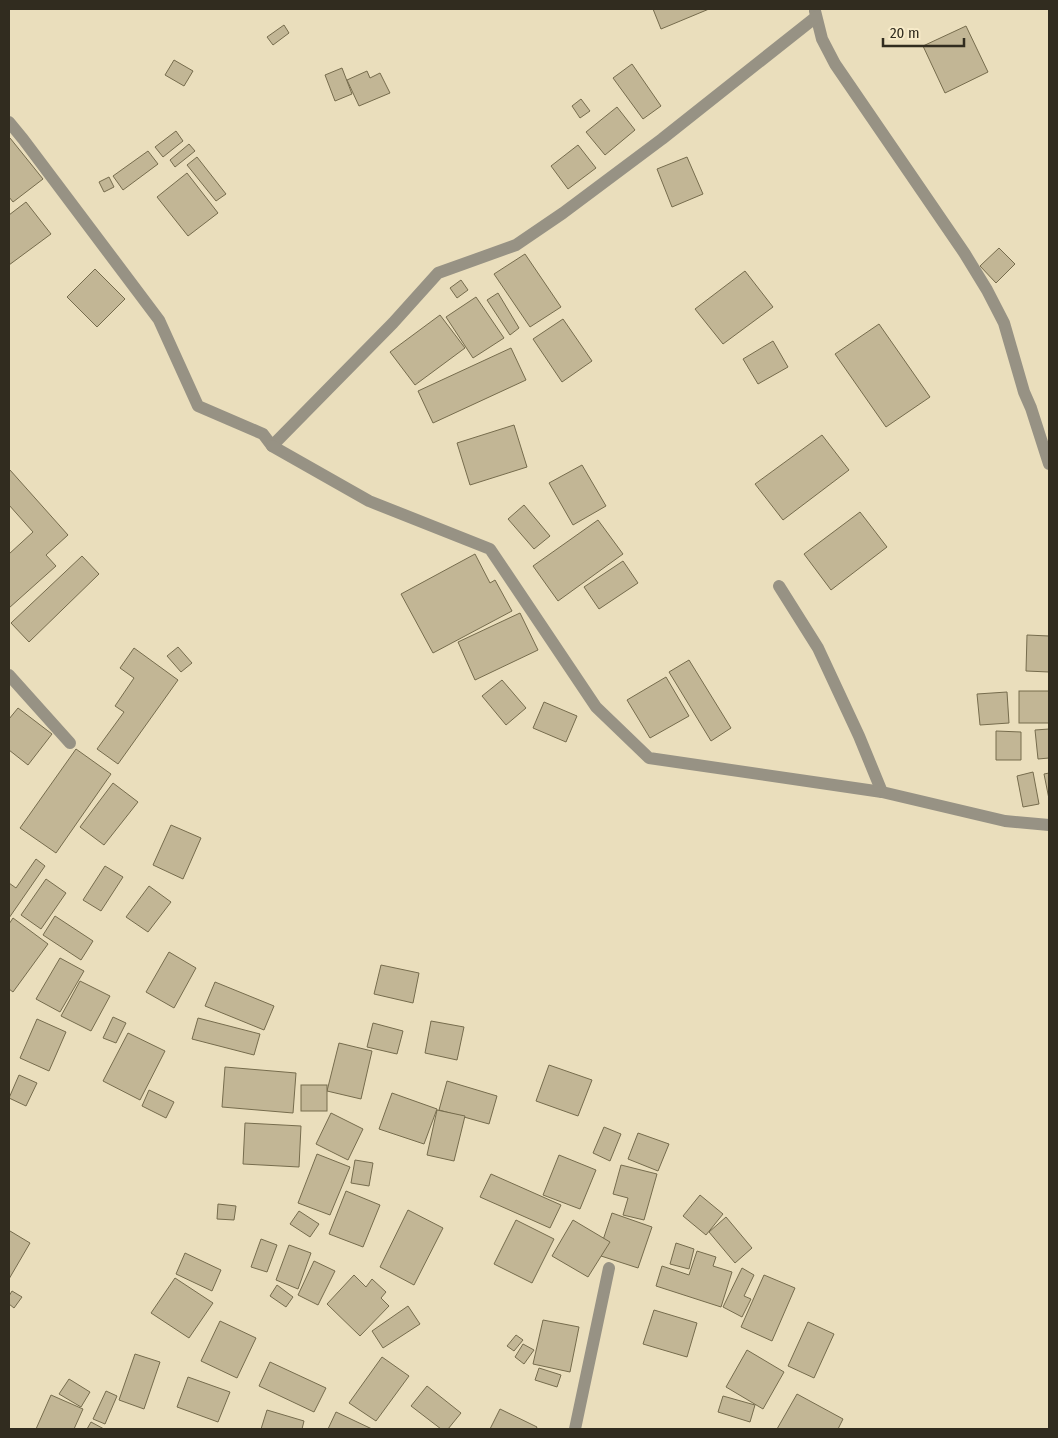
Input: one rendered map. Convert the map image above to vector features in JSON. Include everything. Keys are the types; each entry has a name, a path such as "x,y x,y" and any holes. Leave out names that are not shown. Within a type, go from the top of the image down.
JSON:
{"street":[{"path":"272,446 393,323 438,273 516,245 662,139 815,13 822,39 835,64 987,290 1004,323 1024,392 1049,464"},
{"path":"9,122 159,320 198,406 264,434 272,446 368,501 490,549 596,707 650,758 882,792 1005,821 1049,825"},
{"path":"779,586 818,648 859,736 882,792"},
{"path":"9,676 70,743"},
{"path":"575,1429 609,1268"}],"building":[{"path":"653,9 709,9 661,29"},
{"path":"284,25 289,33 273,45 267,37"},
{"path":"966,26 988,72 945,93 923,46"},
{"path":"174,60 193,71 184,86 165,75"},
{"path":"632,64 661,106 643,119 613,78"},
{"path":"342,68 352,94 335,101 325,75"},
{"path":"367,71 370,78 380,73 390,93 359,106 347,80"},
{"path":"581,99 590,111 580,118 572,106"},
{"path":"617,107 635,130 605,155 586,132"},
{"path":"176,131 183,141 163,157 155,147"},
{"path":"10,138 43,179 13,202 9,197"},
{"path":"189,144 195,151 175,167 170,160"},
{"path":"578,145 596,168 568,189 551,166"},
{"path":"148,151 158,164 123,190 113,176"},
{"path":"197,157 226,194 216,201 187,165"},
{"path":"687,157 703,194 672,207 657,169"},
{"path":"187,173 218,213 188,236 157,197"},
{"path":"109,177 114,187 104,192 99,182"},
{"path":"26,202 51,234 9,265 9,215"},
{"path":"999,248 1015,264 996,283 980,266"},
{"path":"525,254 561,307 530,327 494,274"},
{"path":"95,269 125,299 97,327 67,297"},
{"path":"745,271 773,307 723,344 695,309"},
{"path":"461,280 468,290 457,298 450,288"},
{"path":"498,293 519,328 510,335 487,300"},
{"path":"476,297 504,338 473,358 446,317"},
{"path":"440,315 465,348 415,385 390,352"},
{"path":"563,319 592,361 562,382 533,339"},
{"path":"879,324 930,397 886,427 835,354"},
{"path":"773,341 788,367 758,384 743,359"},
{"path":"511,348 526,380 433,423 418,391"},
{"path":"514,425 527,467 470,485 457,443"},
{"path":"822,435 849,470 783,520 755,484"},
{"path":"582,465 606,506 573,525 549,483"},
{"path":"10,470 68,535 46,555 56,566 9,608 9,554 33,532 9,505"},
{"path":"524,505 550,536 534,549 508,519"},
{"path":"860,512 887,547 831,590 804,554"},
{"path":"598,520 623,554 558,601 533,566"},
{"path":"475,554 490,583 495,580 512,611 433,653 401,594"},
{"path":"82,556 99,574 29,642 11,623"},
{"path":"623,561 638,583 599,609 584,587"},
{"path":"520,613 538,650 475,680 458,642"},
{"path":"1027,635 1049,636 1049,672 1026,671"},
{"path":"178,647 192,663 181,672 167,656"},
{"path":"134,648 178,680 118,764 97,749 124,712 115,706 134,678 120,668"},
{"path":"689,660 731,728 711,741 669,672"},
{"path":"666,677 689,716 650,738 627,700"},
{"path":"502,680 526,708 506,725 482,696"},
{"path":"1019,691 1049,691 1049,723 1019,723"},
{"path":"1007,692 1009,723 980,725 977,694"},
{"path":"544,702 577,716 566,742 533,728"},
{"path":"18,708 52,734 28,765 9,750 9,719"},
{"path":"1049,729 1049,758 1038,759 1035,730"},
{"path":"996,731 1021,732 1021,760 996,760"},
{"path":"76,749 111,774 56,853 20,828"},
{"path":"1033,772 1039,804 1023,807 1017,776"},
{"path":"1049,773 1049,799 1044,774"},
{"path":"113,783 138,802 104,845 80,827"},
{"path":"171,825 201,838 183,879 153,865"},
{"path":"36,859 45,866 9,918 9,883 16,888"},
{"path":"105,866 123,877 101,911 83,900"},
{"path":"46,879 66,893 41,929 21,915"},
{"path":"149,886 171,902 148,932 126,917"},
{"path":"55,916 93,941 81,960 43,935"},
{"path":"13,918 48,944 13,992 9,989 9,924"},
{"path":"169,952 196,968 174,1008 146,992"},
{"path":"60,958 84,971 60,1012 36,999"},
{"path":"381,965 419,973 413,1003 374,994"},
{"path":"80,981 110,996 91,1031 61,1016"},
{"path":"215,982 274,1006 264,1030 205,1006"},
{"path":"113,1017 126,1023 116,1043 103,1038"},
{"path":"198,1018 260,1034 254,1055 192,1039"},
{"path":"37,1019 66,1032 49,1071 20,1058"},
{"path":"431,1021 464,1027 457,1060 425,1053"},
{"path":"373,1023 403,1031 397,1054 367,1047"},
{"path":"128,1033 165,1051 140,1100 103,1081"},
{"path":"339,1043 372,1051 361,1099 327,1091"},
{"path":"549,1065 592,1080 578,1116 536,1101"},
{"path":"225,1067 296,1073 293,1113 222,1107"},
{"path":"19,1075 37,1083 26,1106 9,1098"},
{"path":"447,1081 497,1096 489,1124 439,1110"},
{"path":"301,1085 327,1085 327,1111 301,1111"},
{"path":"149,1090 174,1102 166,1118 142,1106"},
{"path":"392,1093 437,1109 424,1144 379,1129"},
{"path":"437,1110 465,1116 454,1161 427,1155"},
{"path":"331,1113 363,1129 348,1160 316,1144"},
{"path":"245,1123 301,1126 299,1167 243,1164"},
{"path":"604,1127 621,1134 610,1161 593,1153"},
{"path":"638,1133 669,1144 658,1171 628,1159"},
{"path":"317,1154 350,1167 330,1215 298,1203"},
{"path":"559,1155 596,1170 580,1209 543,1195"},
{"path":"355,1160 373,1163 369,1186 351,1183"},
{"path":"621,1165 657,1174 644,1220 623,1215 628,1198 613,1194"},
{"path":"491,1174 561,1205 550,1228 480,1197"},
{"path":"346,1191 380,1205 363,1247 329,1234"},
{"path":"700,1195 723,1214 706,1235 683,1216"},
{"path":"218,1204 236,1206 234,1220 217,1219"},
{"path":"408,1210 443,1228 414,1285 380,1267"},
{"path":"299,1211 319,1224 310,1237 290,1224"},
{"path":"612,1213 652,1227 638,1268 598,1255"},
{"path":"726,1217 752,1248 735,1263 709,1232"},
{"path":"516,1220 554,1239 532,1283 494,1264"},
{"path":"573,1220 610,1242 588,1277 552,1256"},
{"path":"10,1231 30,1243 9,1279 9,1233"},
{"path":"261,1239 277,1245 267,1272 251,1267"},
{"path":"676,1243 694,1249 689,1269 670,1264"},
{"path":"289,1245 311,1253 298,1289 276,1280"},
{"path":"697,1251 716,1257 713,1266 732,1272 721,1307 656,1286 662,1266 689,1275"},
{"path":"185,1253 221,1270 212,1291 176,1274"},
{"path":"314,1261 335,1271 318,1305 298,1295"},
{"path":"742,1268 754,1275 744,1296 751,1299 742,1317 723,1307"},
{"path":"354,1275 366,1287 372,1279 386,1292 381,1298 389,1306 360,1336 327,1304"},
{"path":"764,1275 795,1288 772,1341 741,1327"},
{"path":"175,1278 213,1303 189,1338 151,1313"},
{"path":"277,1285 293,1297 286,1307 270,1296"},
{"path":"12,1291 22,1297 14,1308 9,1304 9,1296"},
{"path":"408,1306 420,1324 383,1348 372,1331"},
{"path":"654,1310 697,1323 687,1357 643,1344"},
{"path":"543,1320 579,1327 570,1372 533,1364"},
{"path":"220,1321 256,1338 237,1378 201,1361"},
{"path":"808,1322 834,1334 814,1378 788,1366"},
{"path":"516,1335 523,1340 514,1351 507,1346"},
{"path":"523,1344 534,1350 524,1364 515,1357"},
{"path":"747,1350 784,1372 763,1409 726,1387"},
{"path":"135,1354 160,1362 144,1409 119,1400"},
{"path":"382,1357 409,1376 376,1421 349,1403"},
{"path":"270,1362 326,1388 314,1412 259,1386"},
{"path":"539,1368 561,1375 557,1387 535,1380"},
{"path":"188,1377 230,1392 218,1422 177,1407"},
{"path":"69,1379 90,1392 81,1407 59,1394"},
{"path":"427,1386 461,1413 448,1429 441,1429 411,1406"},
{"path":"106,1391 117,1396 105,1424 93,1419"},
{"path":"797,1394 843,1419 838,1429 777,1429"},
{"path":"51,1395 83,1409 74,1429 36,1429"},
{"path":"723,1396 755,1405 750,1422 718,1412"},
{"path":"500,1409 537,1427 536,1429 490,1429"},
{"path":"267,1410 304,1421 302,1429 261,1429"},
{"path":"336,1412 372,1429 328,1429"},
{"path":"91,1422 104,1429 87,1429"}]}
